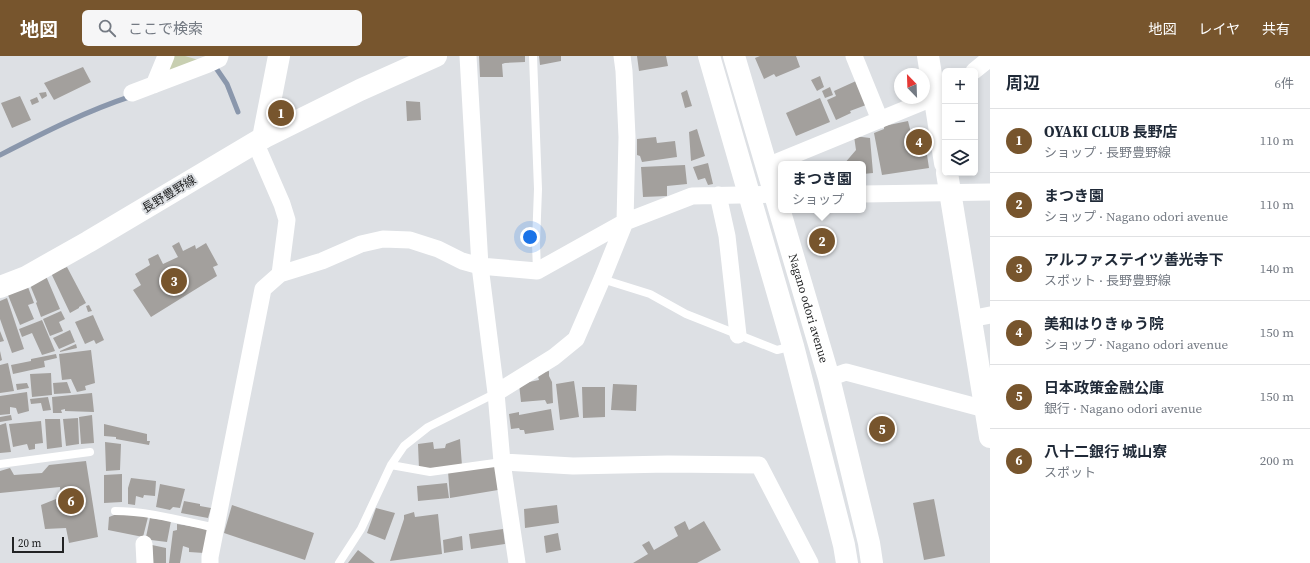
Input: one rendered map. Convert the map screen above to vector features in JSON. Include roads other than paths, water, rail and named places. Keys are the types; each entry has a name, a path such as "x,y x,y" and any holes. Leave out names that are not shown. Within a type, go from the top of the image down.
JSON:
{"street":[{"path":"154,85 166,56"},
{"path":"279,56 259,140 287,220 280,274"},
{"name":"長野豊野線","path":"0,288 26,277 88,242 259,140 360,90 436,56"},
{"path":"468,56 480,266 496,393 502,462 517,563"},
{"path":"496,393 554,357 576,339 625,222 627,136 622,56"},
{"path":"709,56 793,346 844,545 846,563"},
{"name":"Nagano odori avenue","path":"734,56 767,166 778,194"},
{"path":"854,56 880,120"},
{"path":"928,56 940,93 943,140"},
{"path":"132,93 211,63 216,57"},
{"path":"978,68 990,58"},
{"path":"779,161 880,120 940,93"},
{"path":"767,166 778,162"},
{"path":"948,183 980,317 990,437"},
{"path":"866,194 948,183 990,192"},
{"path":"210,563 263,289 280,274 322,261 360,244 383,239 410,240 438,249 462,261 480,266 537,271 625,222 692,196 778,194"},
{"path":"718,195 727,236 738,335"},
{"name":"Nagano odori avenue","path":"783,213 829,378 869,543 872,563"},
{"path":"829,378 846,372 988,409"},
{"path":"502,462 573,466 759,464 810,563"},
{"path":"144,544 145,563"}],"lane":[{"path":"533,56 538,189 536,243 537,271"},
{"path":"602,279 650,294 686,314 777,350 793,346"},
{"path":"339,563 361,529 391,465 404,446 428,427 496,393"},
{"path":"0,464 90,452"},
{"path":"391,465 430,472 502,462"},
{"path":"116,511 129,511 216,528"}],"waterway":[{"path":"211,69 216,68 227,84 238,112"},
{"path":"0,155 81,115 132,96"}],"place":[{"name":"OYAKI CLUB 長野店","path":"281,113"},
{"name":"美和はりきゅう院","path":"919,142"},
{"name":"まつき園","path":"822,241"},
{"name":"アルファステイツ善光寺下","path":"174,281"},
{"name":"日本政策金融公庫","path":"882,429"},
{"name":"八十二銀行 城山寮","path":"71,501"}]}
